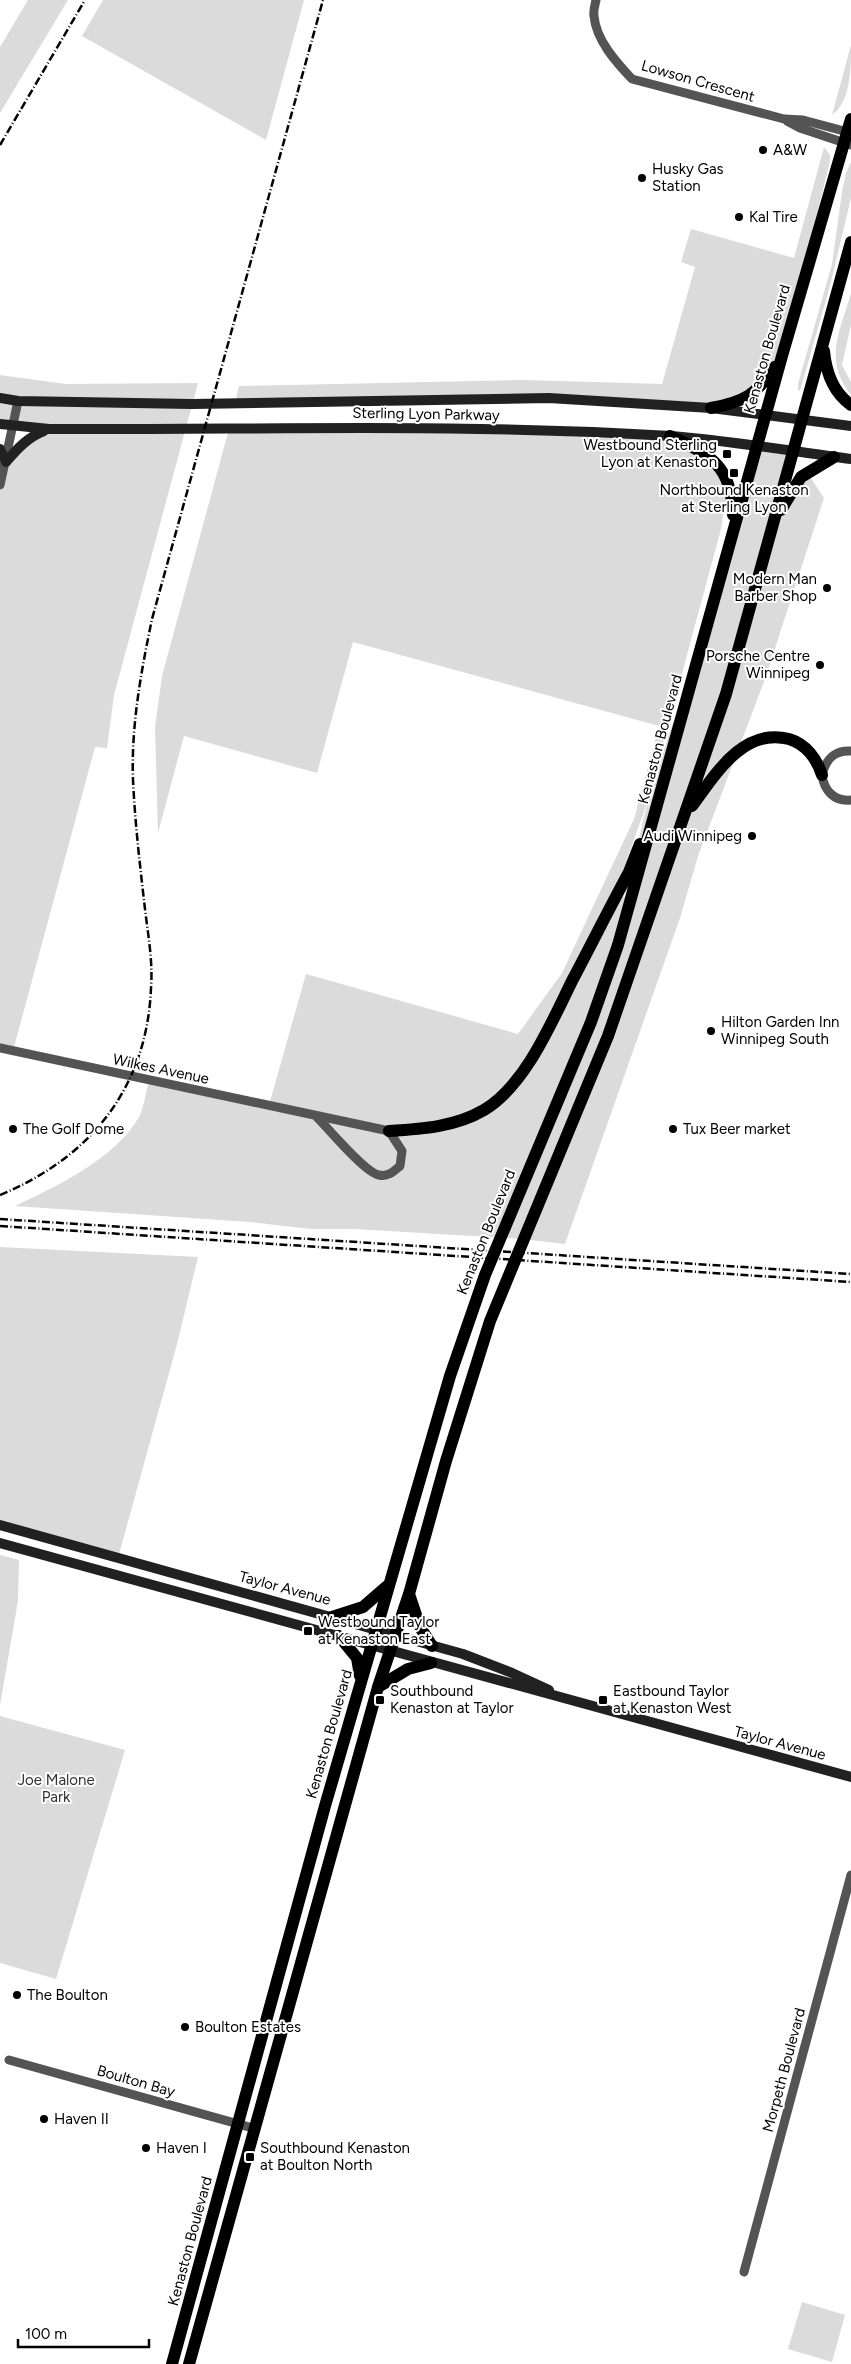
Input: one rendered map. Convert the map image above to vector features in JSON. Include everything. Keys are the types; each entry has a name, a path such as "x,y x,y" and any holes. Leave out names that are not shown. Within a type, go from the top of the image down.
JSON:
{"main road":[{"name":"Kenaston Boulevard","path":"172,2364 360,1680 435,1423 469,1319 500,1237 591,1022 620,937 662,793 765,415 848,138 851,119"},
{"path":"190,2364 378,1687 409,1594 449,1452 490,1321 608,1036 728,686 851,242"},
{"path":"823,346 828,374 845,401 851,405"},
{"path":"711,408 738,403 756,391 782,356"},
{"name":"Sterling Lyon Parkway","path":"0,398 18,401 192,404 548,398 711,408 851,426"},
{"name":"Sterling Lyon Parkway","path":"0,424 14,427 49,429 422,427 670,436 757,444 851,459"},
{"path":"0,449 6,462 16,450 35,434 49,429"},
{"path":"670,436 713,458 724,471 733,501 734,528"},
{"path":"773,525 801,477 834,457"},
{"path":"684,816 715,775 735,753 759,738 778,736 796,741 818,762 822,775"},
{"path":"389,1131 427,1129 465,1120 486,1109 504,1093 526,1066 544,1036 629,872 662,793"},
{"name":"Taylor Avenue","path":"0,1525 481,1660 585,1705"},
{"name":"Taylor Avenue","path":"0,1543 851,1777"},
{"path":"332,1617 363,1607 377,1597 388,1585"},
{"path":"409,1594 420,1626 432,1646"},
{"path":"338,1636 357,1658 360,1680"},
{"path":"378,1687 408,1669 431,1663"}],"street":[{"name":"Lowson Crescent","path":"596,0 594,15 603,42 619,65 632,78 784,120 800,128 848,138"},
{"path":"0,485 14,427 18,401"},
{"path":"851,743 848,751 830,758 822,775 826,789 832,795 839,799 851,800"},
{"name":"Wilkes Avenue","path":"0,1048 389,1131"},
{"path":"316,1116 364,1166 378,1175 390,1174 400,1166 402,1159 400,1146 389,1131"},
{"name":"Morpeth Boulevard","path":"744,2272 851,1875"},
{"name":"Boulton Bay","path":"9,2060 256,2128"}],"green space":[{"path":"28,0 68,0 0,113 0,47"},
{"path":"103,0 304,0 266,140 82,36"},
{"path":"851,45 849,83 843,102 832,115"},
{"path":"824,147 830,155 830,161 782,356 756,391 711,408 549,398 235,403 239,386 524,380 662,384 695,267 681,262 691,229 794,258"},
{"path":"851,162 851,198 830,286 800,391 798,390 798,384 832,264 842,192 846,173"},
{"path":"851,293 851,325 842,365 851,382 851,395 838,369 836,345"},
{"path":"0,375 66,384 198,383 114,695 107,748 95,747 13,1051 0,1048 0,485 6,461 47,430 0,424"},
{"path":"229,429 670,436 713,458 726,496 721,529 653,781 715,601 757,444 794,449 773,523 805,469 824,498 765,679 698,856 680,918 565,1244 522,1239 355,1229 311,1229 250,1222 15,1206 49,1190 84,1170 115,1146 129,1132 139,1117 149,1080 317,1117 269,1105 306,974 518,1034 562,973 634,819 659,726 353,642 317,773 184,736 158,833 155,727 162,676","holes":["648,800 625,897 622,895 624,868"]},
{"path":"0,1247 198,1257 177,1344 118,1558 0,1525"},
{"path":"0,1555 19,1560 18,1601 0,1705"},
{"name":"Joe Malone Park","path":"0,1716 125,1750 56,1979 0,1963"},
{"path":"802,2302 845,2315 832,2362 788,2349"}],"railway":[{"path":"0,145 85,0"},
{"path":"0,1195 32,1180 61,1161 86,1140 108,1115 125,1088 138,1057 147,1024 151,988 150,948 133,780 135,719 144,659 152,619 323,0"},
{"path":"0,1219 851,1274"},
{"path":"0,1226 851,1282"}],"place":[{"name":"A&W","path":"763,150"},
{"name":"Husky Gas Station","path":"642,178"},
{"name":"Kal Tire","path":"739,217"},
{"name":"Westbound Sterling Lyon at Kenaston","path":"727,454"},
{"name":"Northbound Kenaston at Sterling Lyon","path":"734,473"},
{"name":"Modern Man Barber Shop","path":"827,588"},
{"name":"Porsche Centre Winnipeg","path":"820,665"},
{"name":"Audi Winnipeg","path":"752,836"},
{"name":"Hilton Garden Inn Winnipeg South","path":"711,1031"},
{"name":"The Golf Dome","path":"13,1129"},
{"name":"Tux Beer market","path":"673,1129"},
{"name":"Westbound Taylor at Kenaston East","path":"308,1631"},
{"name":"Southbound Kenaston at Taylor","path":"380,1700"},
{"name":"Eastbound Taylor at Kenaston West","path":"603,1700"},
{"name":"The Boulton","path":"17,1995"},
{"name":"Boulton Estates","path":"185,2027"},
{"name":"Haven II","path":"44,2119"},
{"name":"Haven I","path":"146,2148"},
{"name":"Southbound Kenaston at Boulton North","path":"250,2157"}]}
